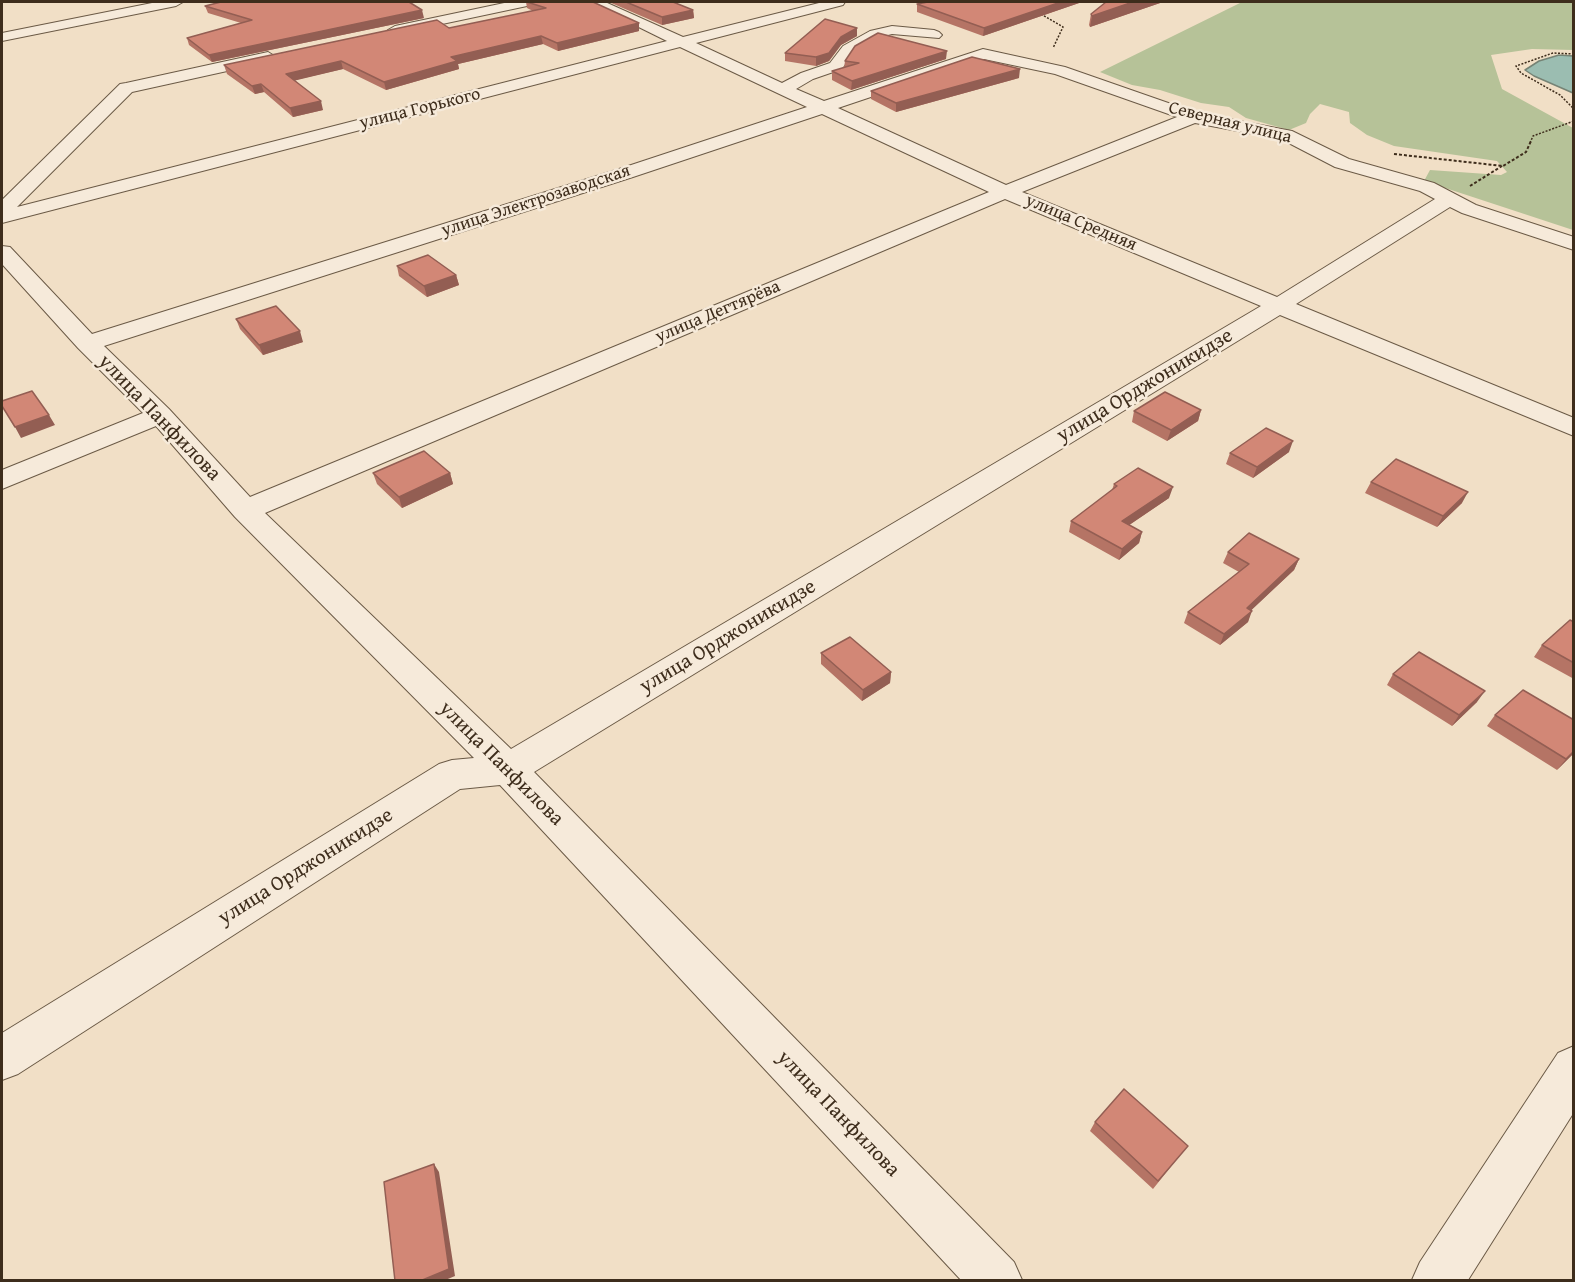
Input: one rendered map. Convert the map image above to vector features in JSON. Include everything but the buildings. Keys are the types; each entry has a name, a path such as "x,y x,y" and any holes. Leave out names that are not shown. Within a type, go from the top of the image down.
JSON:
{"street":[{"path":"2,37 176,2"},
{"path":"378,33 527,2"},
{"name":"улица Средняя","path":"595,2 785,88 1005,192 1574,428"},
{"name":"улица Горького","path":"2,217 838,2"},
{"path":"785,88 807,76 836,66 848,49 875,34 892,30 934,35"},
{"path":"2,208 8,205 126,88 286,53"},
{"name":"улица Электрозаводская","path":"87,343 626,172 983,54"},
{"name":"Северная улица","path":"983,54 1018,60 1076,75 1193,117 1286,135 1342,163 1427,187 1469,209 1574,244"},
{"name":"улица Дегтярёва","path":"245,510 1005,192 1193,117"},
{"name":"улица Орджоникидзе","path":"2,1058 452,775 508,769 1278,306 1451,198"},
{"name":"улица Панфилова","path":"2,252 87,343 160,416 245,510 508,769 996,1281"},
{"path":"2,480 160,416"},
{"path":"1438,1281 1574,1069"}],"path":[{"path":"1034,10 1063,27 1053,48 1059,54"},
{"path":"1574,54 1553,53 1516,66 1521,73 1560,95 1574,110"},
{"path":"1451,198 1526,153 1533,136 1574,121"},
{"path":"1388,153 1503,166"}],"green space":[{"path":"1242,2 1573,2 1573,50 1532,49 1491,55 1502,89 1573,128 1573,230 1424,181 1430,170 1501,175 1507,172 1497,161 1394,146 1367,135 1350,123 1349,112 1320,104 1310,114 1306,123 1289,130 1246,118 1229,107 1201,103 1160,90 1132,85 1100,72"}],"water":[{"path":"1559,55 1573,56 1573,93 1525,70 1539,61"}]}
